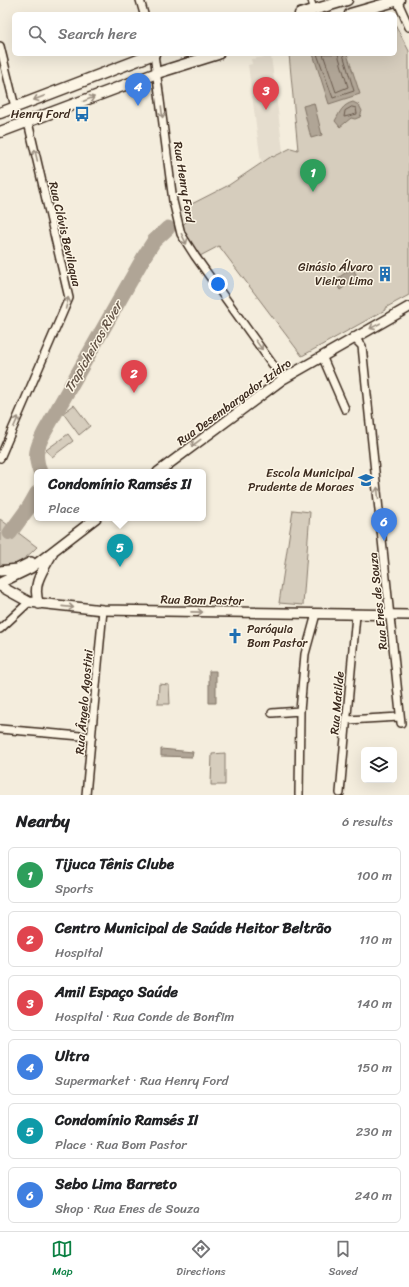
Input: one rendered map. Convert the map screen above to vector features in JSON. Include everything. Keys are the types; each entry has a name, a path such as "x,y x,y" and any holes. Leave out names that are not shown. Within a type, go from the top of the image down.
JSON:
{"main road":[{"path":"307,12 347,0"},
{"path":"357,12 398,0"},
{"path":"0,113 149,56"},
{"path":"0,132 157,73 212,56"}],"street":[{"path":"140,0 143,12"},
{"path":"311,0 314,10"},
{"path":"398,0 409,27"},
{"path":"0,46 15,107"},
{"name":"Rua Henry Ford","path":"154,56 173,201 182,234 195,256 283,379"},
{"name":"Rua Clóvis Bevilaqua","path":"0,458 67,307 69,298 28,122"},
{"name":"Rua Desembargador Izidro","path":"162,469 283,379 353,337 409,307"},
{"name":"Rua Enes de Souza","path":"347,720 401,720 362,346 353,337"},
{"path":"322,356 345,409"},
{"path":"0,585 31,568 92,521"},
{"path":"0,571 17,569 56,548"},
{"path":"39,604 35,595 37,582 56,548"},
{"name":"Rua Bom Pastor","path":"0,585 29,602 103,610 391,616 409,615"},
{"path":"0,629 29,602"},
{"name":"Rua Ângelo Agostini","path":"86,795 103,610"},
{"path":"300,795 300,711 305,654 316,614"},
{"name":"Rua Matilde","path":"340,793 356,615"},
{"path":"272,713 300,711"},
{"path":"0,729 92,737"}],"shaded area":[{"path":"397,28 409,51 409,295 302,356 219,246 200,256 181,226 189,220 182,209 229,185 272,156 273,157 291,148 298,150 289,56 397,56"},
{"path":"271,56 283,151 261,162 248,65 252,64 251,59"},
{"path":"74,405 90,426 79,435 63,413"},
{"path":"68,434 73,441 52,457 46,450"},
{"path":"293,510 310,512 303,605 279,603"},
{"path":"0,519 37,547 25,558 11,565 0,564"},
{"path":"159,684 169,685 170,704 158,704"},
{"path":"225,753 225,785 211,785 212,754"}],"water":[{"path":"314,56 348,56 360,94 329,104"},
{"path":"353,102 359,105 362,111 360,117 355,119 351,118 340,127 335,121 344,107"},
{"path":"314,103 322,135 311,138 303,106"},
{"path":"352,268 358,277 340,290 334,281"},
{"path":"209,671 216,671 216,703 209,703"},
{"path":"161,749 193,752 192,757 161,756"}],"waterway":[{"name":"Trapicheiros River","path":"39,469 37,452 39,443 44,433 145,255 154,241 168,228"},
{"name":"Trapicheiros River","path":"10,533 34,498"}],"place":[{"name":"Ultra","path":"138,106"},
{"name":"Amil Espaço Saúde","path":"266,110"},
{"name":"Henry Ford","path":"82,114"},
{"name":"Tijuca Tênis Clube","path":"313,192"},
{"name":"Ginásio Álvaro Vieira Lima","path":"385,274"},
{"name":"Centro Municipal de Saúde Heitor Beltrão","path":"134,393"},
{"name":"Escola Municipal Prudente de Moraes","path":"366,480"},
{"name":"Sebo Lima Barreto","path":"384,541"},
{"name":"Condomínio Ramsés II","path":"120,567"},
{"name":"Paróquia Bom Pastor","path":"235,636"}]}
